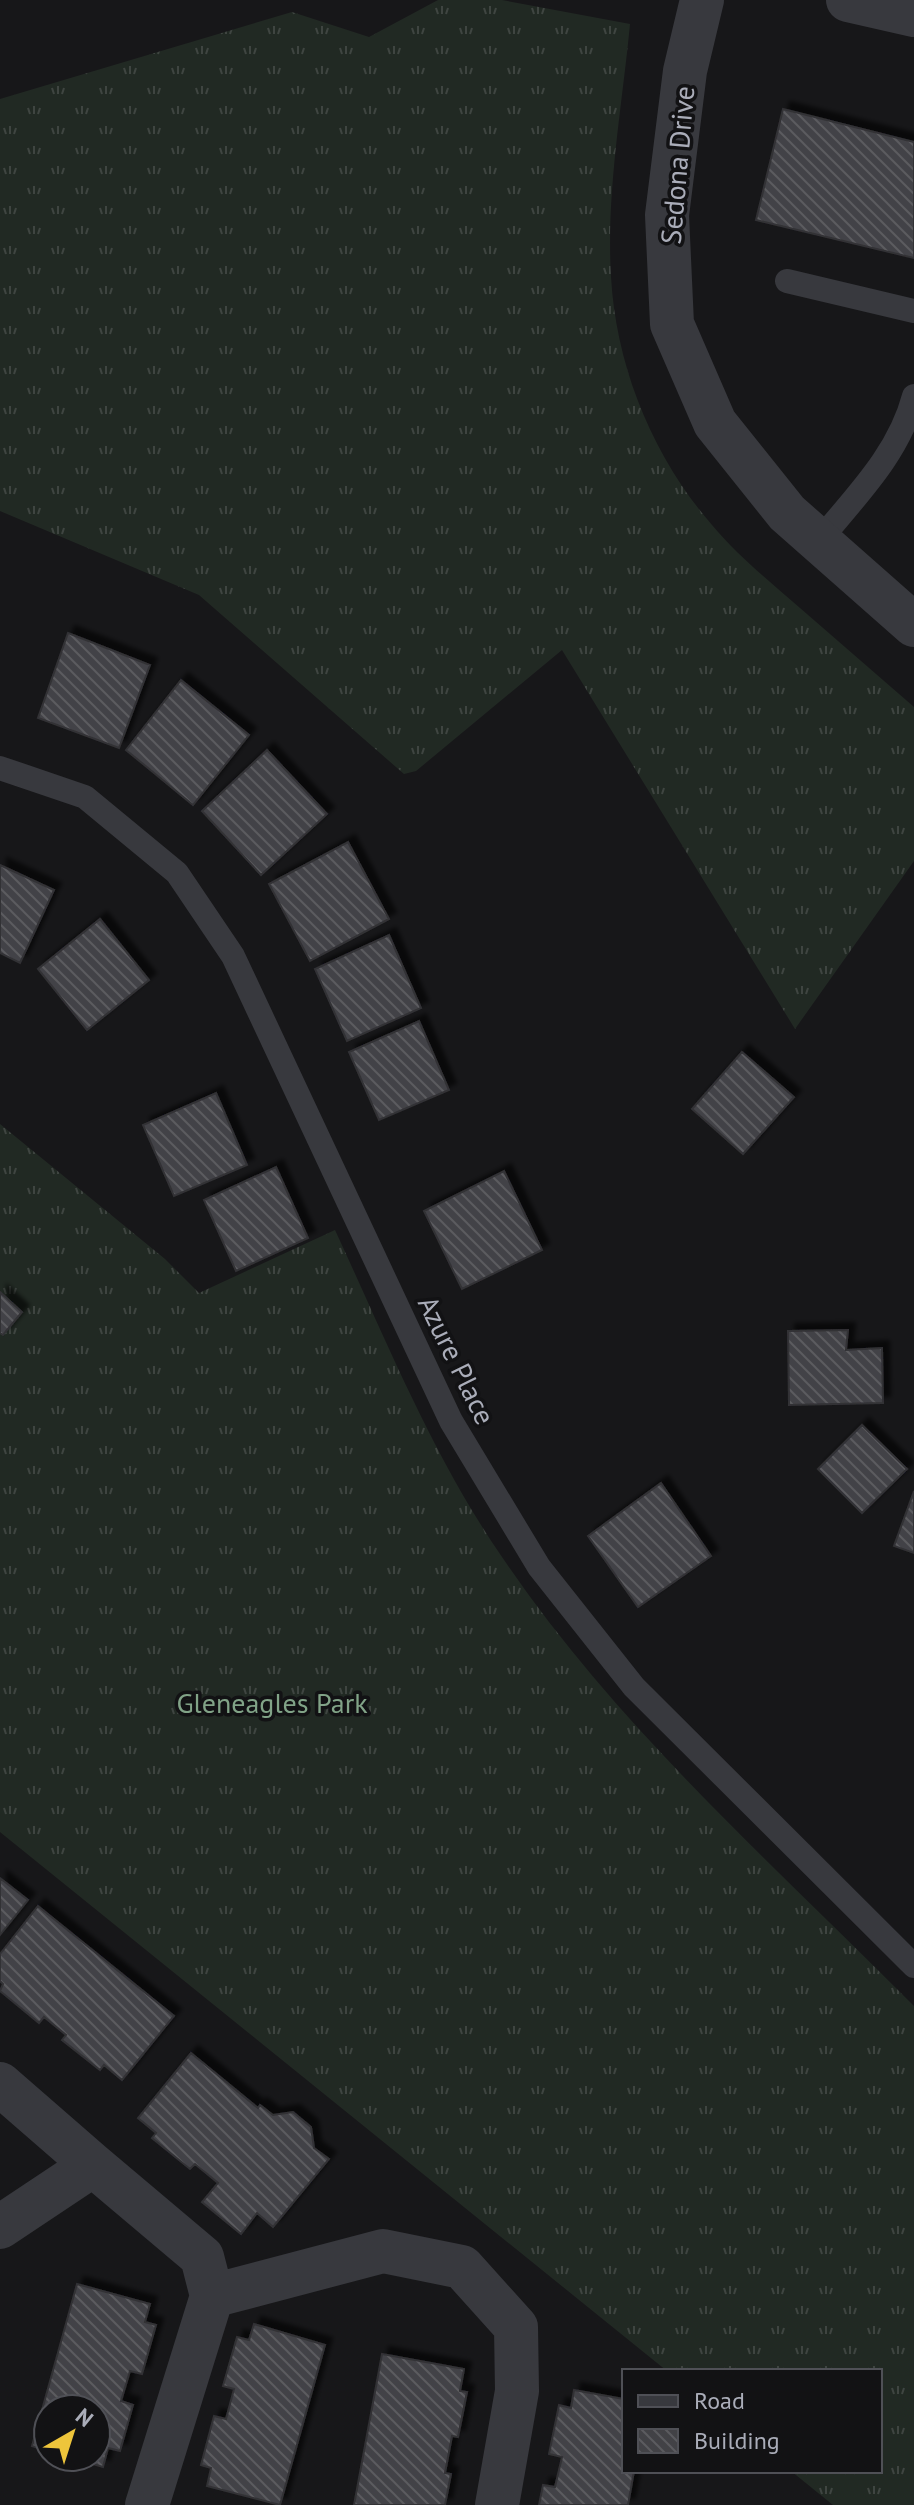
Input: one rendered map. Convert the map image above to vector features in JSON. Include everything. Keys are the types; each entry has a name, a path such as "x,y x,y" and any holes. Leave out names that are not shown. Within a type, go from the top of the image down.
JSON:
{"street":[{"name":"Sedona Drive","path":"702,0 685,71 667,215 672,324 715,423 787,513 914,625"},
{"path":"848,0 914,15"},
{"path":"0,2084 202,2257 212,2296 147,2505"},
{"path":"0,2227 93,2165"},
{"path":"212,2296 383,2251 462,2267 516,2327 517,2391 497,2505"}],"lane":[{"path":"787,281 914,311"},
{"path":"818,542 881,466 910,412 914,396"},
{"name":"Azure Place","path":"0,768 85,797 177,873 233,956 451,1421 539,1567 634,1687 914,1966"}],"green space":[{"path":"438,0 502,0 630,24 613,182 610,245 614,311 641,409 672,470 722,536 765,578 914,707 914,861 795,1029 562,650 416,771 404,774 199,595 0,511 0,99 292,12 369,37"},
{"name":"Gleneagles Park","path":"0,1124 165,1259 199,1293 335,1230 432,1439 477,1519 547,1619 594,1678 697,1791 914,2006 914,2505 833,2505 793,2473 882,2473 882,2369 665,2369 0,1832"}],"building":[{"path":"783,109 914,142 914,258 756,220"},
{"path":"68,633 150,665 119,748 38,718"},
{"path":"181,680 249,735 193,805 126,750"},
{"path":"267,750 327,814 261,875 202,811"},
{"path":"348,842 389,919 310,961 269,884"},
{"path":"0,865 54,890 20,963 0,953"},
{"path":"100,919 149,980 87,1030 38,969"},
{"path":"389,935 421,1008 347,1041 315,969"},
{"path":"419,1021 449,1090 379,1120 349,1052"},
{"path":"742,1052 794,1097 743,1154 692,1109"},
{"path":"216,1093 247,1165 174,1196 143,1125"},
{"path":"276,1167 308,1238 236,1271 204,1200"},
{"path":"504,1171 542,1250 462,1289 424,1211"},
{"path":"0,1292 22,1312 3,1335 0,1333"},
{"path":"848,1330 846,1350 882,1348 883,1403 789,1405 788,1331"},
{"path":"862,1425 907,1469 862,1513 818,1469"},
{"path":"661,1483 711,1556 638,1607 588,1536"},
{"path":"914,1491 914,1553 894,1546"},
{"path":"0,1878 28,1900 0,1935"},
{"path":"38,1906 174,2016 122,2080 104,2065 100,2070 62,2040 66,2035 44,2017 39,2023 0,1991 3,1984 0,1981 0,1954"},
{"path":"191,2053 258,2108 260,2105 273,2115 293,2112 311,2127 314,2148 329,2159 273,2227 257,2213 241,2234 202,2202 218,2183 195,2164 190,2169 152,2138 156,2133 138,2118"},
{"path":"77,2284 150,2304 145,2322 156,2325 142,2374 130,2371 121,2401 133,2405 120,2451 112,2449 112,2393 47,2393"},
{"path":"254,2324 325,2345 280,2505 207,2486 211,2468 201,2465 214,2416 226,2419 234,2389 223,2386 237,2337 249,2340"},
{"path":"382,2354 464,2369 460,2391 467,2392 458,2437 452,2436 445,2473 451,2474 445,2505 354,2505"},
{"path":"574,2390 622,2399 622,2473 634,2473 628,2505 539,2505 543,2485 555,2487 562,2457 549,2454 559,2405 571,2408"}]}
